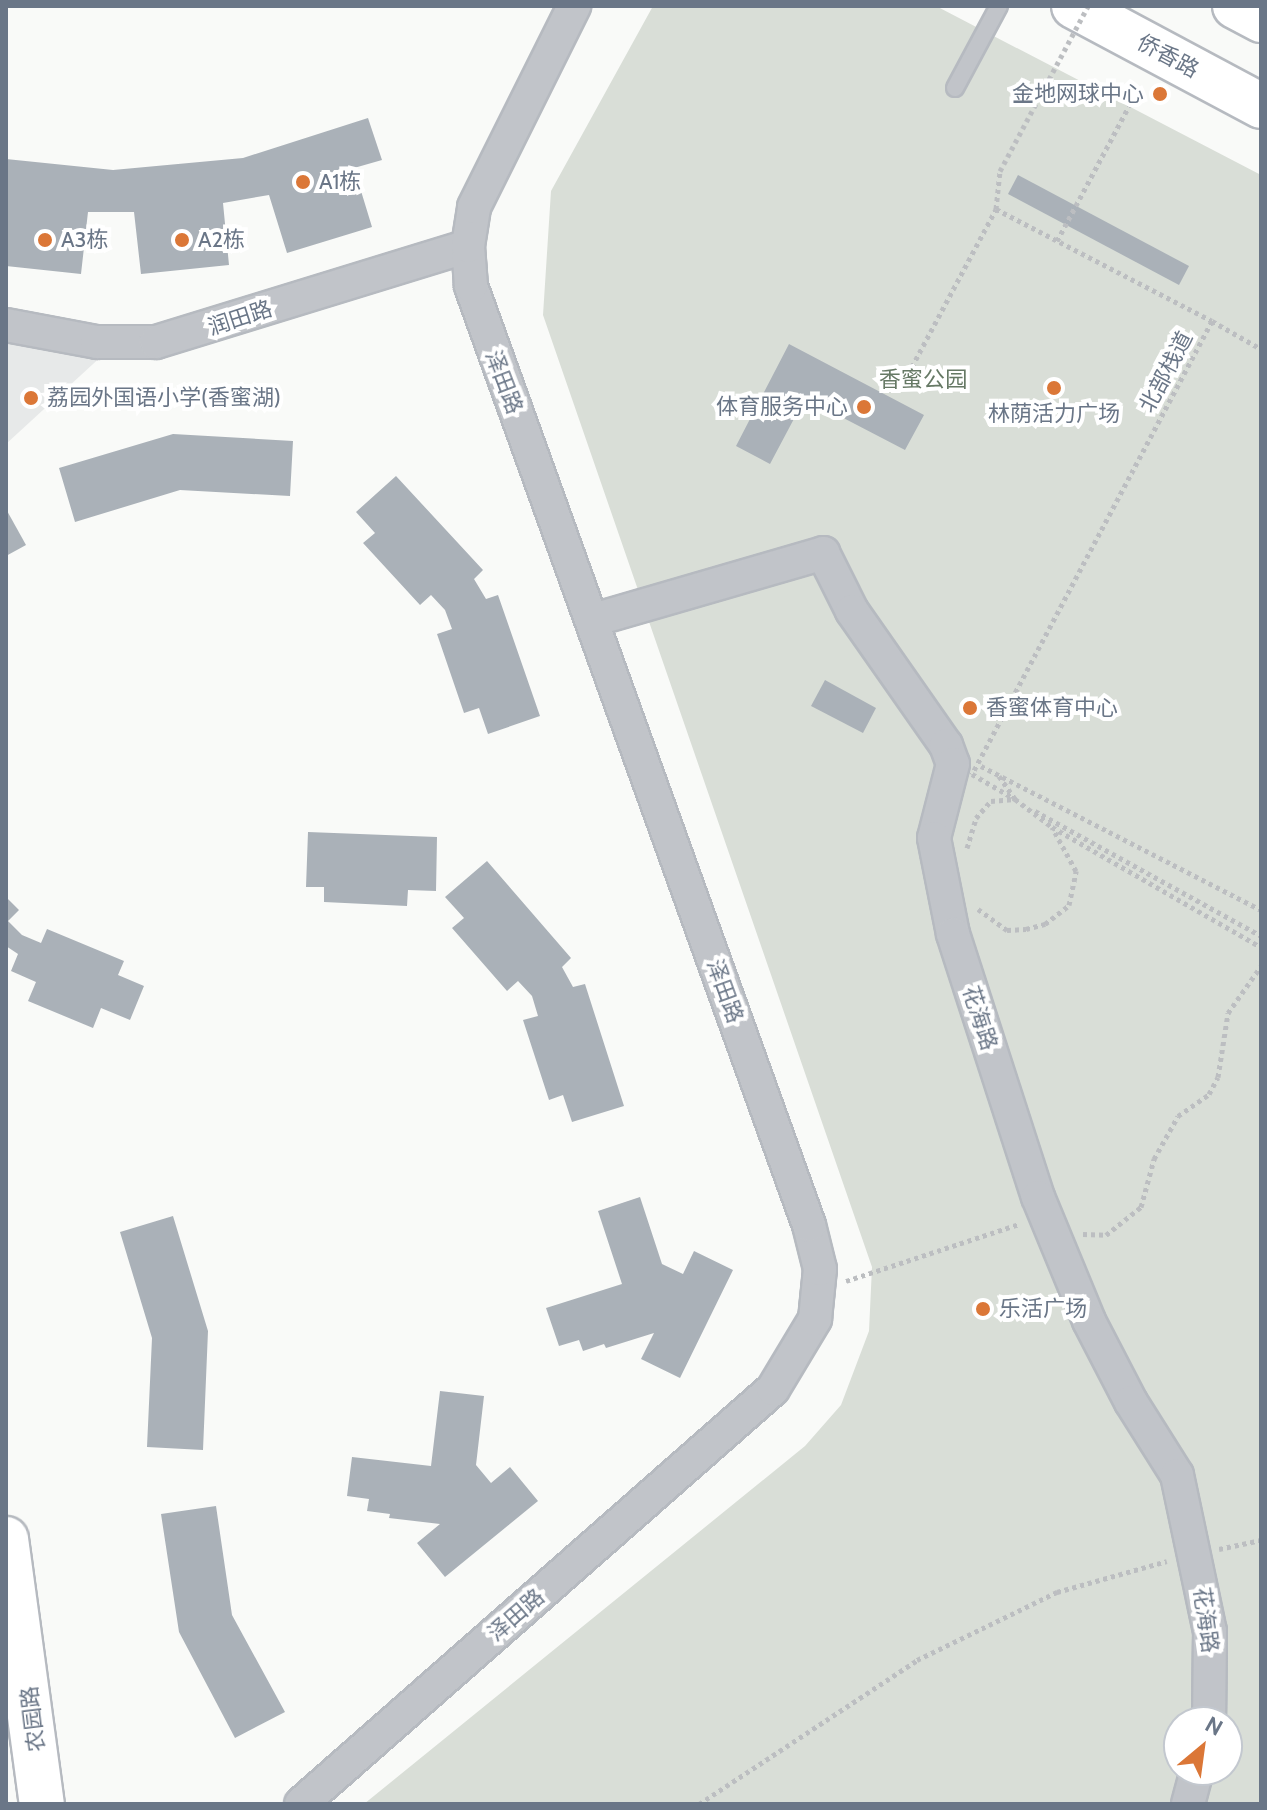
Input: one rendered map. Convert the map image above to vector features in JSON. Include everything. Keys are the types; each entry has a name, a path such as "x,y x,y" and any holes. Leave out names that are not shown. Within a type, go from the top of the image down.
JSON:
{"main road":[{"name":"侨香路","path":"1074,6 1261,106"},
{"path":"1235,6 1261,20"},
{"name":"农园路","path":"6,1539 42,1804"}],"street":[{"name":"泽田路","path":"301,1804 773,1389 815,1319 820,1269 809,1225 593,620 479,315 468,246 483,184 574,6"},
{"name":"润田路","path":"6,325 97,342 156,342 468,246"},
{"path":"593,620 823,553 852,611 946,745"},
{"name":"花海路","path":"946,745 953,764 935,822 935,866 1048,1220 1089,1321 1131,1402 1177,1475 1210,1631 1209,1706"}],"lane":[{"path":"955,88 999,6"}],"path":[{"path":"908,374 996,209 1000,171 1088,6"},
{"path":"1057,241 1129,106"},
{"name":"北部栈道","path":"996,209 1212,321 972,774 1015,799 1052,827 1261,947"},
{"path":"1212,321 1261,349"},
{"path":"946,745 1261,910"},
{"path":"999,775 1012,798 1261,936"},
{"path":"966,856 976,818 991,801 1015,799"},
{"name":"北部栈道","path":"976,907 985,918 1017,929 1045,924 1069,905 1076,871 1052,827"},
{"path":"818,1289 1048,1220 1106,1235 1141,1207 1154,1159 1178,1116 1209,1094 1218,1077 1228,1013 1261,966"},
{"path":"699,1804 917,1660 1057,1592 1195,1554 1261,1540"}],"shaded area":[{"name":"荔园外国语小学(香蜜湖)","path":"6,335 105,353 6,444"}],"green space":[{"name":"香蜜公园","path":"653,6 936,6 1261,175 1261,1804 364,1804 805,1446 841,1405 869,1331 872,1267 543,315 551,191"}],"building":[{"path":"368,118 382,160 354,168 372,227 287,253 269,195 223,203 229,265 141,274 134,212 88,212 81,274 6,266 6,159 113,170 243,158"},
{"path":"1018,175 1189,266 1179,285 1008,194"},
{"name":"体育服务中心","path":"789,344 924,415 905,450 805,398 770,464 736,446"},
{"path":"173,434 293,441 290,496 180,490 75,522 59,468"},
{"path":"396,476 483,570 474,579 486,599 498,595 540,716 488,734 479,708 464,713 437,634 452,629 445,610 431,595 420,605 363,543 375,533 356,512"},
{"path":"6,509 26,545 6,556"},
{"path":"825,680 876,708 863,733 811,706"},
{"path":"308,832 437,837 436,891 408,890 407,906 324,902 324,887 306,887"},
{"path":"487,861 571,958 562,967 573,987 585,984 624,1106 572,1122 563,1095 549,1100 523,1020 538,1016 532,996 518,981 507,991 452,928 464,918 445,897"},
{"path":"6,897 19,910 8,921 22,935 41,943 47,929 124,961 118,975 144,986 130,1020 101,1008 93,1028 28,1001 36,982 11,971 18,954 6,946"},
{"path":"640,1197 662,1264 683,1274 694,1251 733,1270 680,1378 641,1359 654,1333 606,1348 604,1344 583,1351 579,1340 559,1346 546,1308 622,1284 598,1211"},
{"path":"173,1216 208,1331 203,1450 147,1447 152,1338 120,1232"},
{"path":"440,1391 484,1396 476,1465 491,1483 510,1467 538,1501 445,1577 417,1543 440,1524 389,1518 390,1514 367,1511 369,1499 347,1496 352,1457 431,1466"},
{"path":"216,1506 232,1615 285,1712 235,1738 179,1632 161,1514"}],"place":[{"name":"金地网球中心","path":"1160,94"},
{"name":"A1栋","path":"303,182"},
{"name":"A3栋","path":"45,240"},
{"name":"A2栋","path":"182,240"},
{"name":"林荫活力广场","path":"1054,388"},
{"name":"荔园外国语小学(香蜜湖)","path":"31,398"},
{"name":"体育服务中心","path":"864,407"},
{"name":"香蜜体育中心","path":"970,708"},
{"name":"乐活广场","path":"983,1309"}]}
